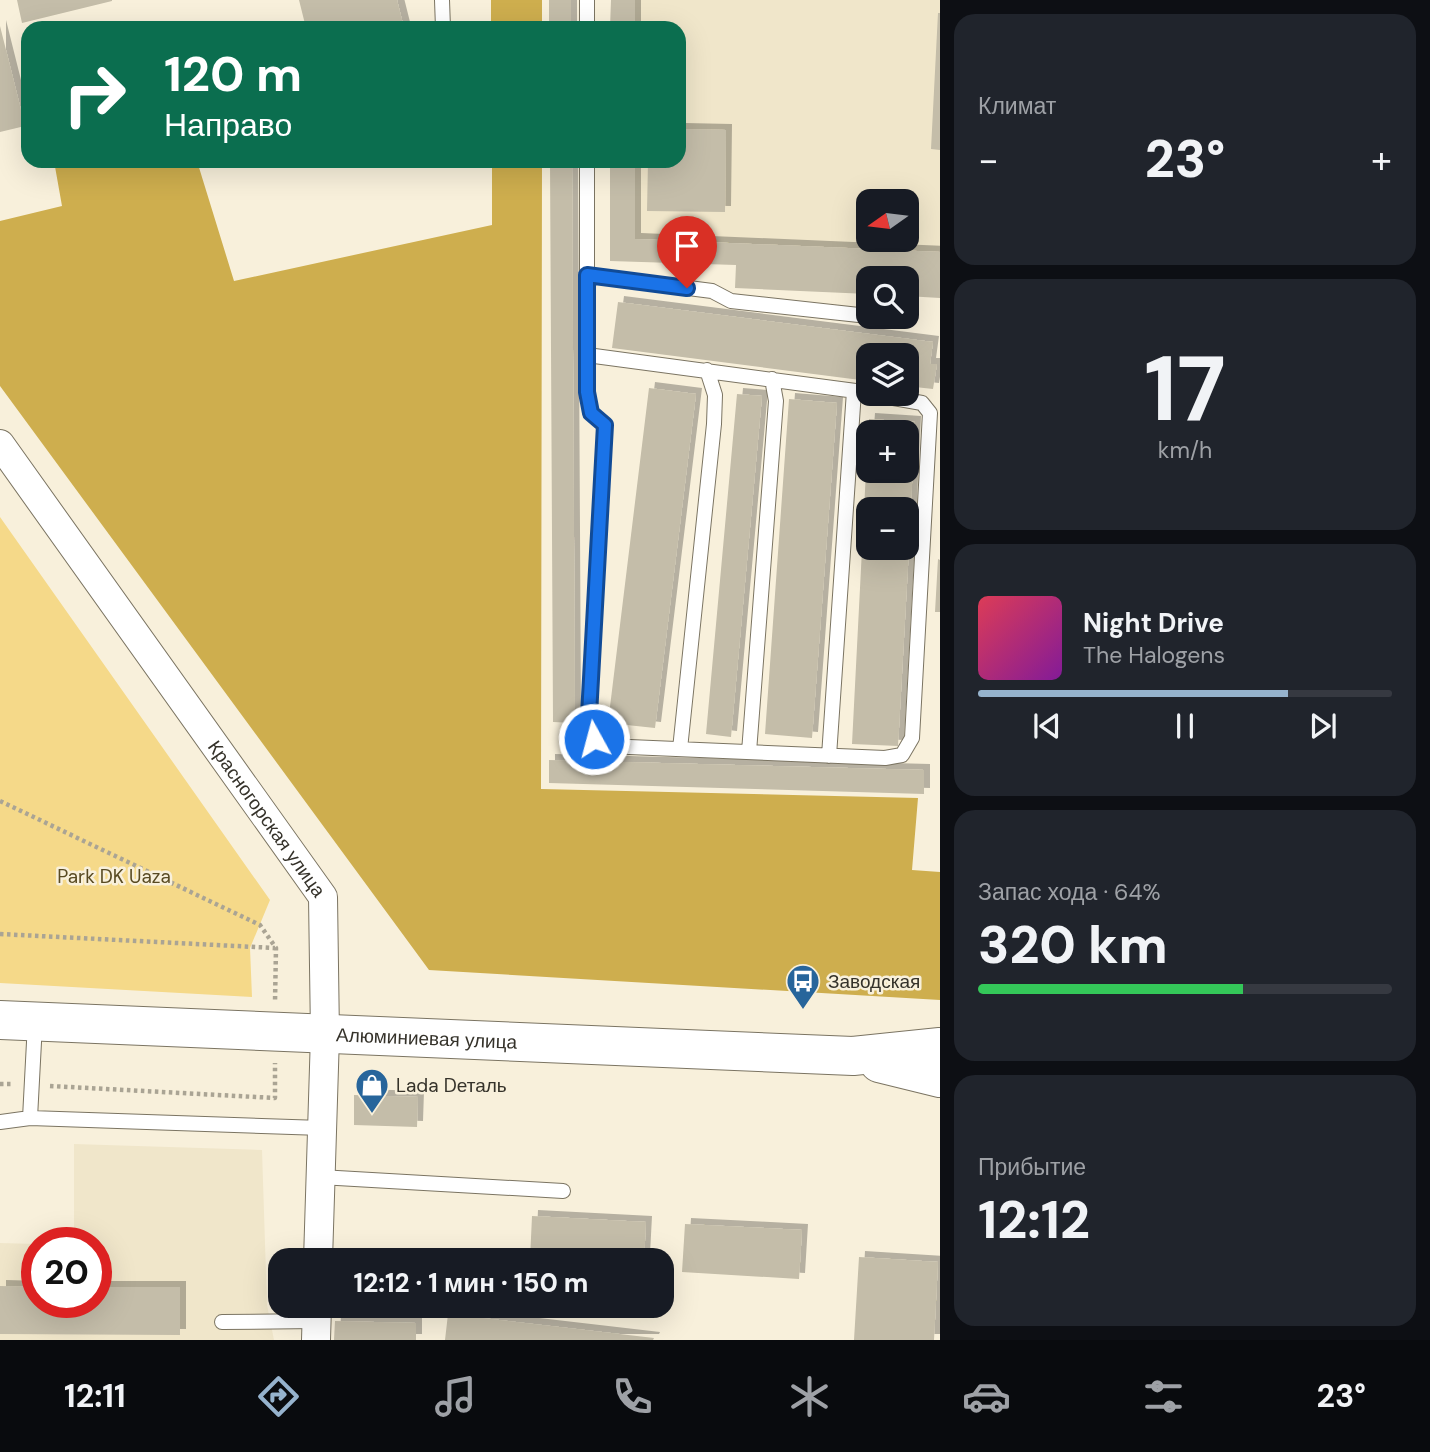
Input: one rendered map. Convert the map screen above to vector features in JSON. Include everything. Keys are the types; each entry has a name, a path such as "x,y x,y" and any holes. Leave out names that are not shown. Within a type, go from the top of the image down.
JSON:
{"main road":[{"name":"Алюминиевая улица","path":"18,1021 853,1056"},
{"path":"853,1056 940,1047"},
{"path":"853,1056 940,1078"}],"street":[{"name":"Красногорская улица","path":"0,444 323,897 325,1035 318,1248"}],"lane":[{"path":"442,0 443,21"},
{"path":"587,0 587,21"},
{"path":"587,168 587,392 591,413 605,425 589,715 594,739 606,746 885,758 902,755 912,738 930,413 919,402"},
{"path":"587,275 712,291 731,301 856,315"},
{"path":"587,355 856,392"},
{"path":"680,749 714,424 715,396 707,370"},
{"path":"749,752 776,401 772,379"},
{"path":"829,756 863,406"},
{"path":"18,1021 34,1086 30,1118"},
{"path":"0,1122 30,1118 322,1128"},
{"path":"320,1177 563,1191"},
{"path":"222,1322 316,1322"}],"path":[{"path":"0,801 260,925 276,948 275,1098 0,1084"},
{"path":"0,934 276,948"}],"shaded area":[{"path":"491,0 542,0 542,21 491,21"},
{"path":"635,0 940,0 940,252 919,251 919,189 856,189 856,248 635,239 635,168 686,168 686,21 635,21"},
{"path":"55,168 199,168 234,281 492,225 492,168 542,168 541,789 918,798 912,870 940,872 940,1000 429,970 0,386 0,221 62,206"},
{"path":"74,1144 262,1150 267,1305 274,1340 0,1340 0,1243 21,1244 21,1318 112,1318 112,1227 74,1227"}],"green space":[{"name":"Park DK Uaza","path":"0,517 270,900 250,948 252,997 0,983"}],"building":[{"path":"17,0 112,0 30,21 22,21"},
{"path":"299,0 397,0 402,21 304,21"},
{"path":"549,0 571,0 571,21 549,21"},
{"path":"611,0 635,0 635,21 610,21"},
{"path":"940,13 940,150 931,149"},
{"path":"0,26 21,110 21,127 0,132"},
{"path":"686,129 726,130 725,212 647,211 648,168 686,168"},
{"path":"550,168 572,168 575,723 553,722"},
{"path":"610,168 635,168 635,239 856,248 856,252 940,252 940,298 919,297 919,266 856,266 856,293 735,288 736,265 610,261"},
{"path":"618,302 933,342 930,364 937,364 933,389 919,387 919,343 856,343 856,379 612,348"},
{"path":"649,388 696,394 655,728 608,723"},
{"path":"737,394 762,396 731,737 706,734"},
{"path":"789,399 837,403 812,738 765,734"},
{"path":"865,483 912,483 911,497 865,497"},
{"path":"938,559 940,612 935,612"},
{"path":"861,560 908,560 898,746 852,744"},
{"path":"549,760 924,770 924,794 549,783"},
{"path":"354,1095 418,1097 417,1127 354,1125"},
{"path":"532,1216 646,1222 645,1248 531,1248"},
{"path":"685,1224 802,1230 799,1279 682,1272"},
{"path":"859,1257 938,1262 934,1340 854,1340"},
{"path":"0,1286 21,1287 21,1318 112,1318 112,1287 180,1287 180,1335 0,1334"},
{"path":"448,1318 482,1318 654,1338 653,1340 445,1340"},
{"path":"335,1321 416,1323 416,1340 334,1340"}],"place":[{"name":"Заводская","path":"803,1011"},
{"name":"Lada Dеталь","path":"372,1115"}],"route":[{"path":"594,739 589,715 605,425 591,413 587,392 587,275 687,288"}]}
